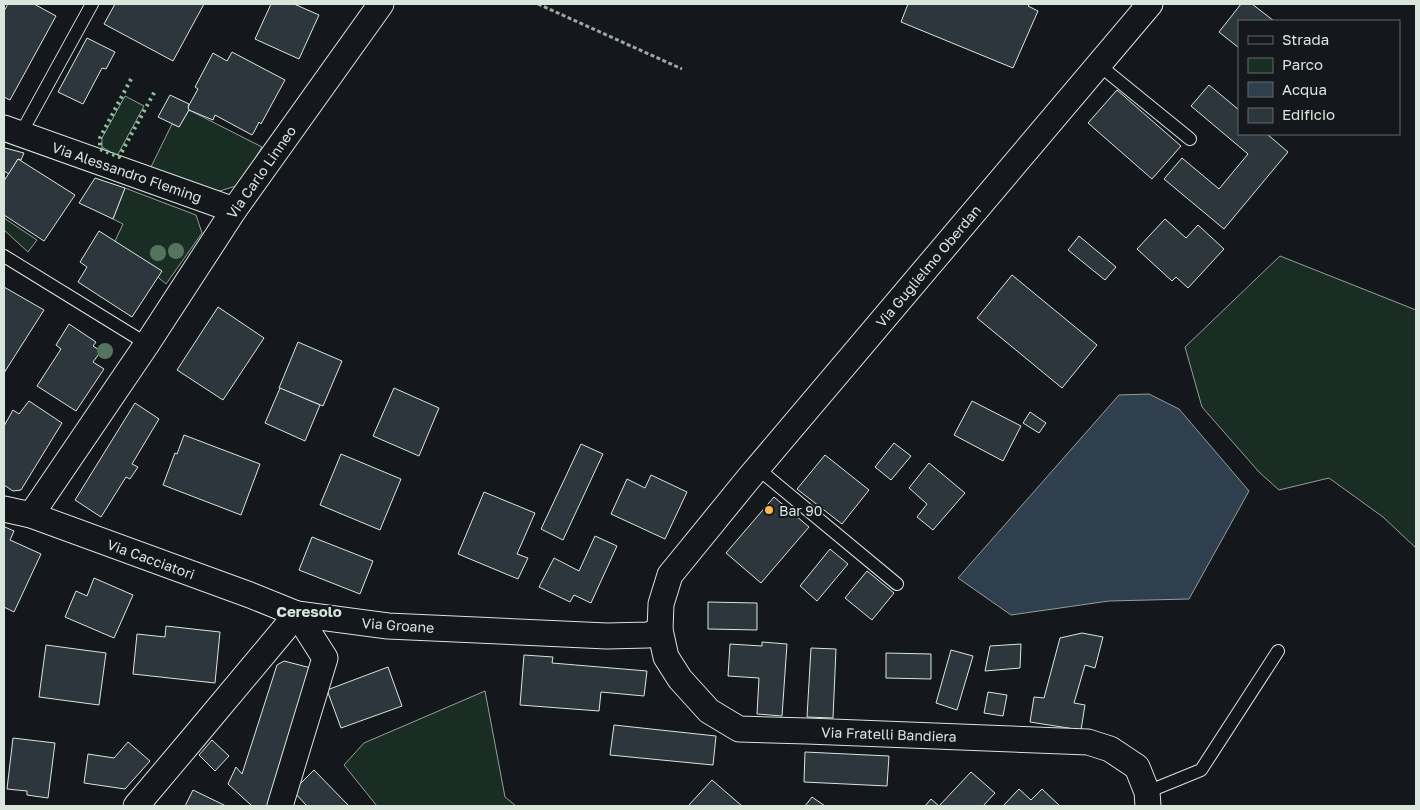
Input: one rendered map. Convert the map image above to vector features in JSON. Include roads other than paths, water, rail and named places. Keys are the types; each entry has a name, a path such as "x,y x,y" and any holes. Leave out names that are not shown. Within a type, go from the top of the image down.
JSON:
{"street":[{"name":"Via Carlo Linneo","path":"31,515 147,344 234,210 381,4"},
{"name":"Via Guglielmo Oberdan","path":"660,630 662,604 670,575 757,468 1150,4"},
{"name":"Via Alessandro Fleming","path":"12,131 234,210"},
{"name":"Via Cacciatori","path":"4,509 31,515 296,614"},
{"name":"Via Groane","path":"296,614 388,626 607,636 648,635 660,630"},
{"path":"136,806 296,614 325,658 280,806"},
{"name":"Via Fratelli Bandiera","path":"660,630 666,657 680,679 709,711 739,729 1088,742 1110,748 1137,767 1147,799"}],"lane":[{"name":"Via Alessandro Fleming","path":"12,131 92,4"},
{"path":"1099,65 1190,139"},
{"path":"4,256 147,344"},
{"path":"757,468 897,584"},
{"name":"Via Fratelli Bandiera","path":"1147,799 1201,770 1278,651"}],"water":[{"path":"1149,394 1179,409 1249,491 1189,599 1109,601 1011,615 958,578 1119,395"}],"place":[{"name":"Bar 90","path":"769,510"}],"district":[{"name":"Ceresolo","path":"309,611"}]}
